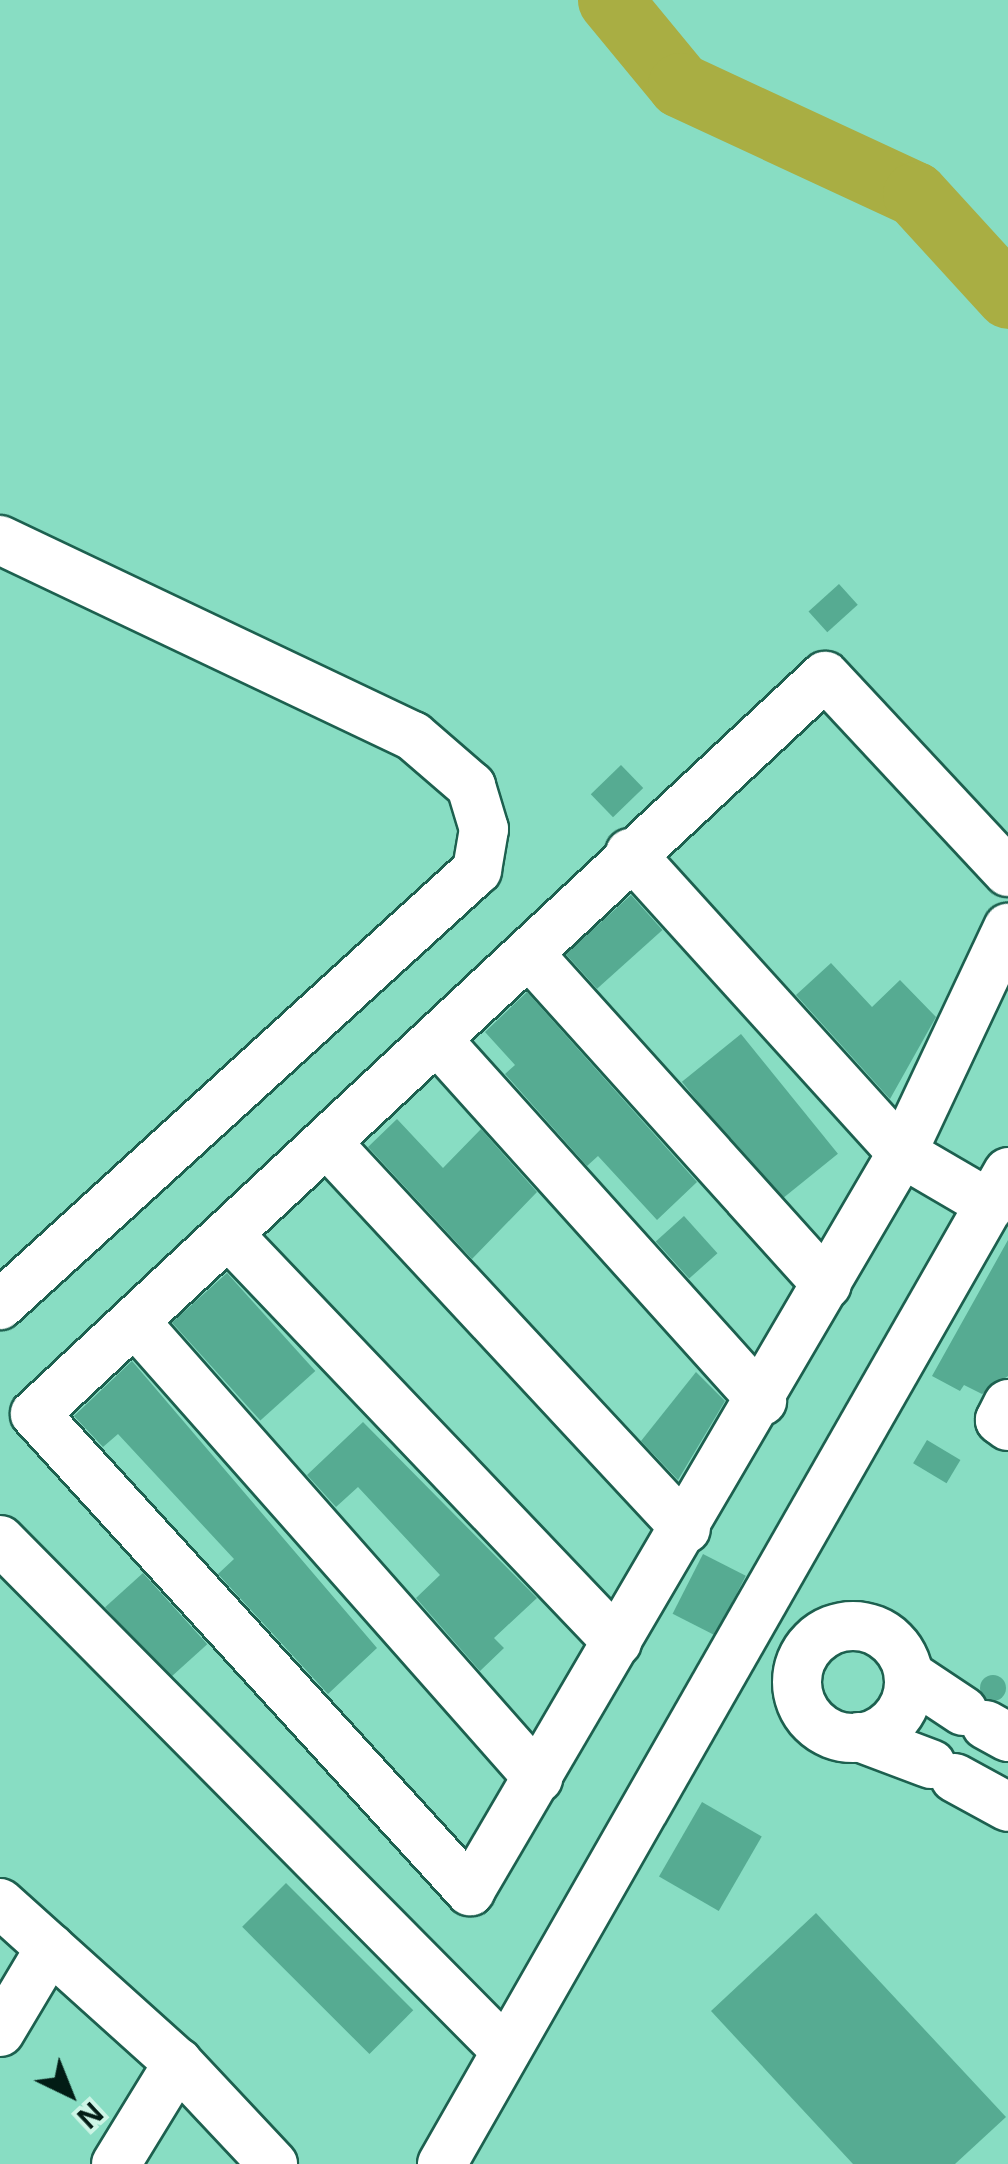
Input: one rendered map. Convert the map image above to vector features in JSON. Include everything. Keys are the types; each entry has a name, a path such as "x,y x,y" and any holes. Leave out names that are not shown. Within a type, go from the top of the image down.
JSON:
{"street":[{"path":"0,540 414,736 471,786 484,829 476,870 0,1305"},
{"path":"1008,872 825,676 630,853 439,1042 34,1414 470,1891 762,1401 902,1153 1008,928"},
{"path":"442,2164 999,1188 902,1153 630,853"},
{"path":"528,954 827,1285"},
{"path":"439,1042 762,1401"},
{"path":"327,1143 686,1528"},
{"path":"228,1234 617,1642"},
{"path":"135,1322 538,1778"},
{"path":"1008,1404 1000,1420 1008,1426"},
{"path":"0,1540 506,2051"},
{"path":"801,1704 804,1654 847,1625 881,1632 909,1675 986,1725"},
{"path":"726,1666 801,1704 825,1731 858,1737 943,1771 1008,1807"},
{"path":"858,1737 891,1723 909,1675"},
{"path":"0,1903 178,2063 273,2164"},
{"path":"0,2032 50,1948"},
{"path":"116,2164 178,2063"}],"building":[{"path":"839,584 858,605 827,632 809,611"},
{"path":"621,765 643,788 613,817 591,794"},
{"path":"631,895 662,930 597,989 566,954"},
{"path":"831,963 872,1007 900,980 936,1017 890,1099 796,995"},
{"path":"527,992 697,1182 657,1220 598,1156 587,1166 505,1074 515,1065 485,1032"},
{"path":"741,1034 838,1154 779,1202 682,1082"},
{"path":"397,1119 443,1168 481,1129 537,1192 472,1259 368,1147"},
{"path":"684,1216 717,1253 689,1279 656,1241"},
{"path":"1008,1240 1008,1376 982,1394 964,1385 960,1391 932,1376"},
{"path":"227,1273 315,1371 260,1421 172,1323"},
{"path":"132,1361 377,1648 328,1694 218,1574 234,1559 118,1434 103,1447 74,1416"},
{"path":"696,1372 725,1401 678,1480 641,1441"},
{"path":"363,1422 537,1598 494,1638 504,1648 480,1671 416,1598 440,1575 358,1487 336,1507 307,1475"},
{"path":"927,1440 960,1460 947,1483 913,1463"},
{"path":"703,1554 746,1576 715,1635 673,1614"},
{"path":"143,1573 207,1644 169,1678 105,1607"},
{"path":"993,1675 1002,1679 1006,1688 1002,1697 993,1701 984,1697 980,1688 984,1679"},
{"path":"702,1802 762,1836 719,1911 659,1876"},
{"path":"286,1883 413,2010 369,2054 242,1927"},
{"path":"816,1913 1006,2117 955,2164 853,2164 711,2011"}],"waterway":[{"path":"610,0 680,85 915,194 1008,296"}]}
